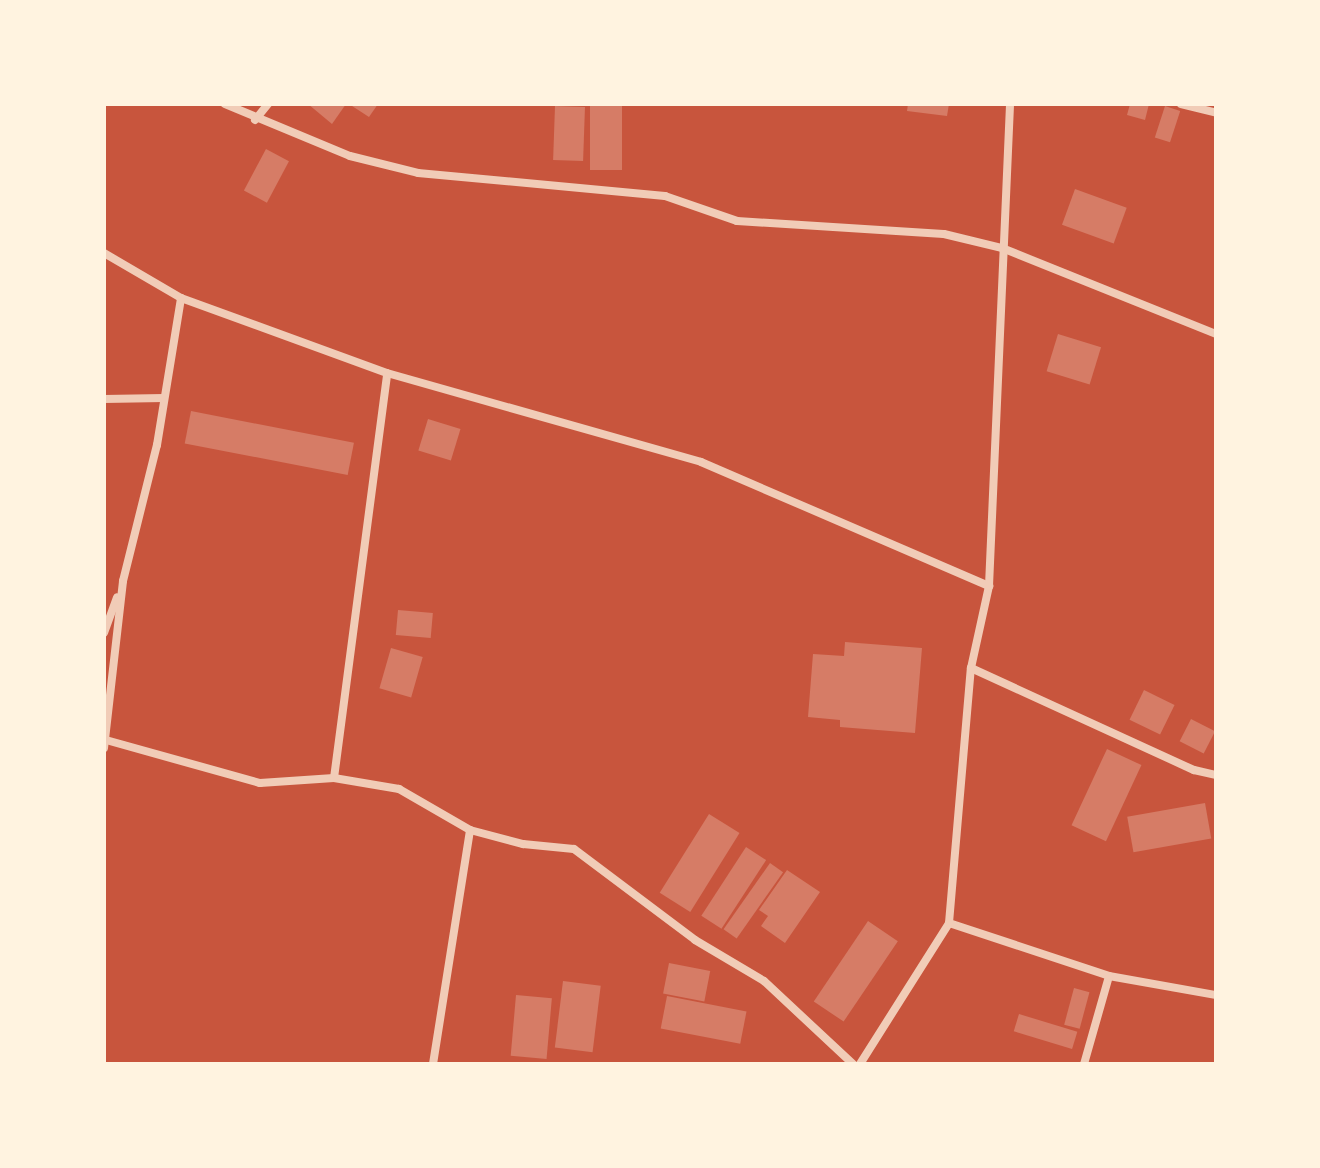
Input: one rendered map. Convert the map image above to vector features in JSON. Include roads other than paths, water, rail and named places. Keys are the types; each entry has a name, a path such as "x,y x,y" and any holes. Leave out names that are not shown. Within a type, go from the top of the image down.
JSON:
{"street":[{"path":"225,104 255,120 350,156 418,173 665,196 737,221 892,228 1002,248 1216,334"},
{"path":"255,120 268,104"},
{"path":"860,1064 949,923 971,668 989,586 1010,104"},
{"path":"1181,104 1216,113"},
{"path":"104,253 181,298 387,373 701,462 989,586"},
{"path":"181,298 164,398 123,581 105,744 260,783 334,778 399,789 470,830 523,844 574,849 695,940 764,981 853,1064"},
{"path":"334,778 387,373"},
{"path":"104,399 164,398"},
{"path":"104,633 123,581"},
{"path":"971,668 1194,770 1216,775"},
{"path":"433,1064 470,830"},
{"path":"949,923 1109,976 1216,995"},
{"path":"1084,1064 1109,976"}]}
